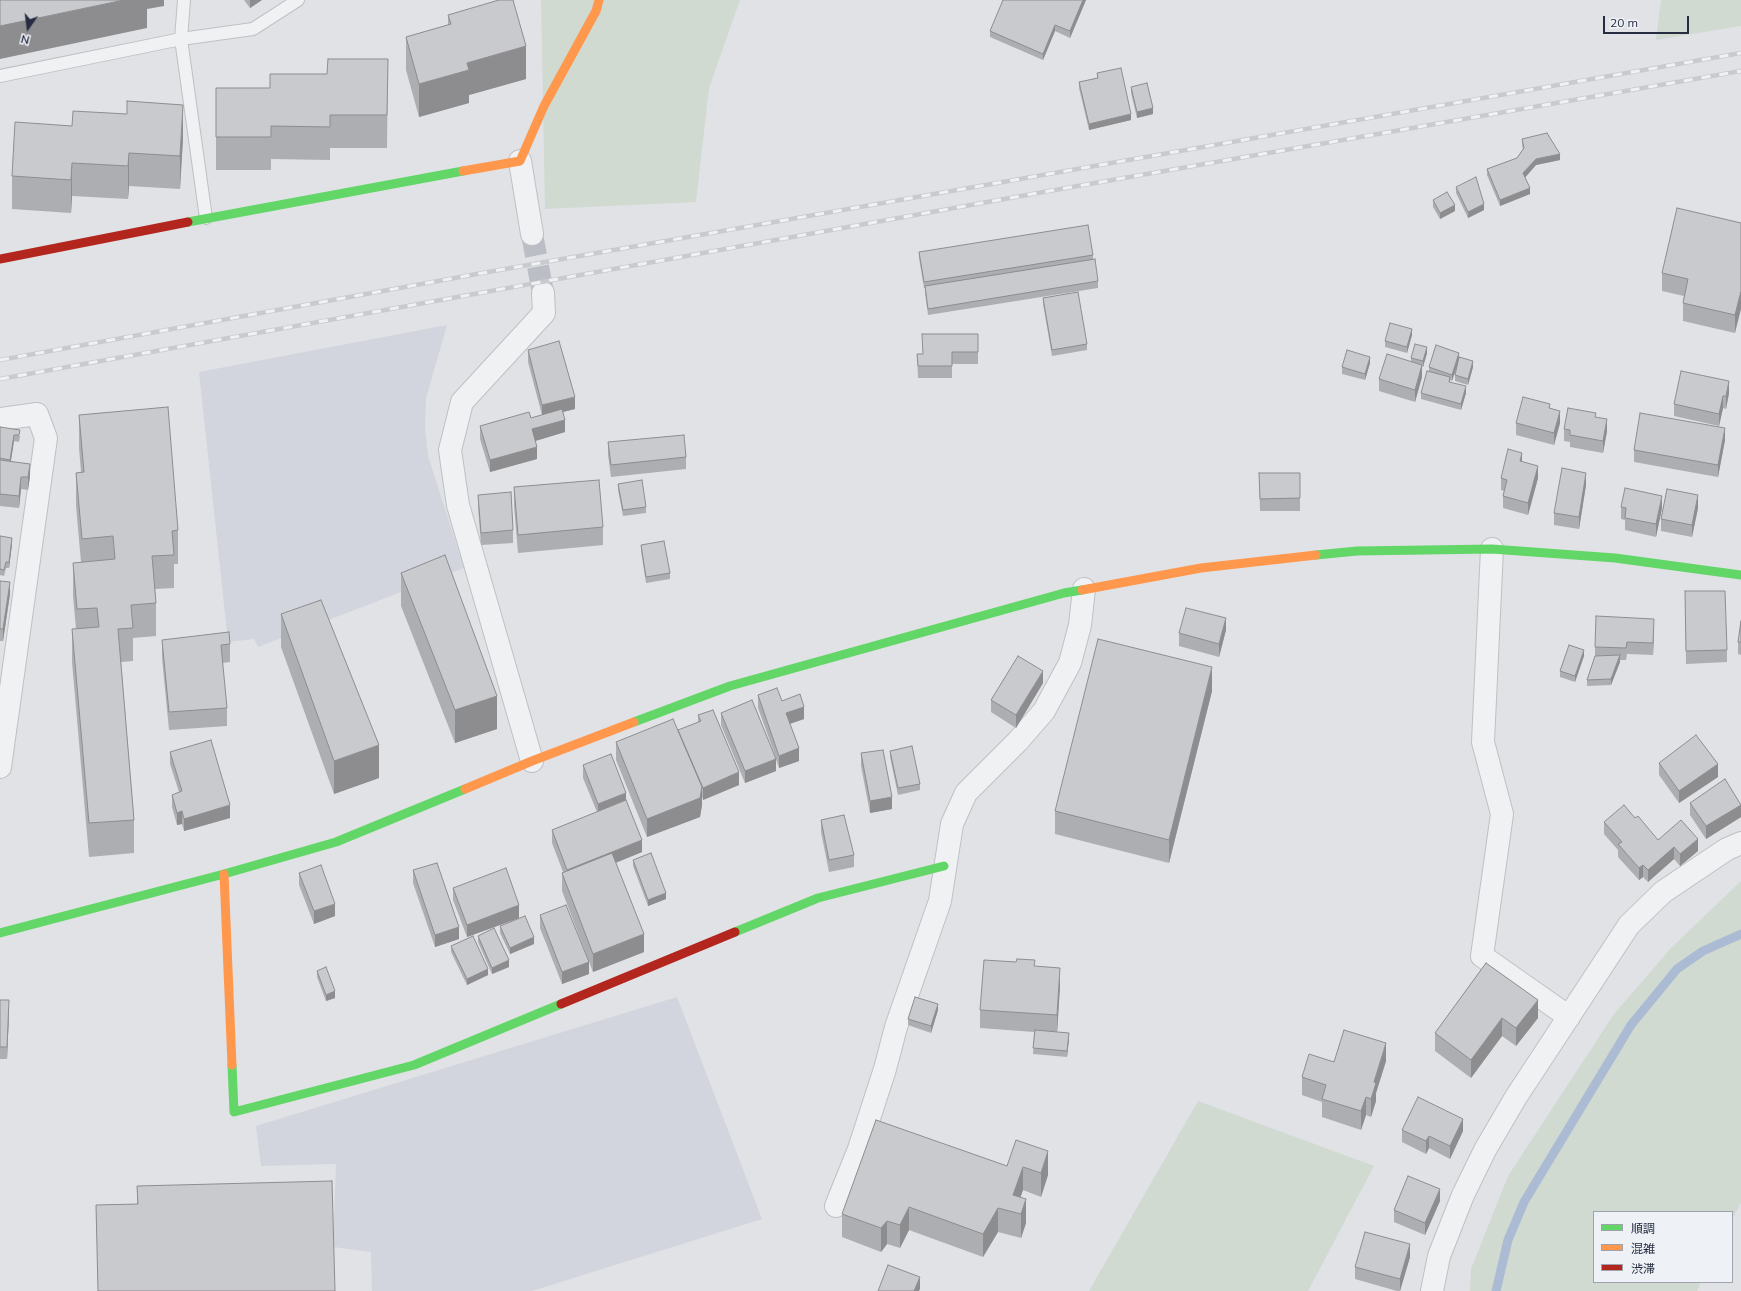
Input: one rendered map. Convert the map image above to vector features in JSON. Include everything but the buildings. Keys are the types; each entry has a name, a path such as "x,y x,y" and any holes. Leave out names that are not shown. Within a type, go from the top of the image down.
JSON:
{"street":[{"path":"532,234 520,161 544,106 596,11 599,0"},
{"path":"0,258 206,218 520,161"},
{"path":"532,761 458,505 450,450 462,402 544,313 543,293"},
{"path":"0,419 37,414 46,438 0,766"},
{"path":"1492,549 1483,742 1502,814 1482,956 1569,1017"},
{"path":"0,933 224,874 336,842 532,761 730,686 1064,593 1201,568 1357,550 1492,549 1615,558 1741,575"},
{"path":"836,1206 859,1149 885,1069 896,1027 940,902 944,866 952,824 966,793 1018,742 1044,711 1070,663 1080,626 1084,589"},
{"path":"1432,1291 1439,1256 1463,1195 1485,1150 1516,1097 1629,925 1663,892 1727,849 1741,843"},
{"path":"224,874 234,1112 414,1065 818,898 944,866"}],"lane":[{"path":"184,0 181,39 206,218"},
{"path":"0,76 181,39 253,29 298,0"}],"shaded area":[{"path":"541,0 740,0 709,88 696,202 545,209"},
{"path":"1661,0 1741,0 1741,26 1656,40"},
{"path":"447,325 426,398 425,427 428,456 464,568 258,647 254,639 228,642 199,372"},
{"path":"1741,881 1741,1203 1733,1217 1733,1211 1593,1211 1593,1283 1701,1283 1697,1291 1470,1291 1471,1269 1508,1176 1614,1014 1671,948"},
{"path":"677,997 762,1219 532,1291 372,1291 371,1252 333,1247 336,1164 261,1166 256,1126"},
{"path":"1198,1101 1374,1166 1308,1291 1089,1291"}],"waterway":[{"path":"1496,1291 1508,1240 1524,1202 1631,1025 1677,969 1703,951 1741,934"}],"tunnel":[{"path":"532,234 543,293"}],"railway":[{"path":"0,360 488,272 1741,53"},
{"path":"0,379 1049,191 1741,71"}],"traffic: fast":[{"path":"188,222 463,171"},
{"path":"1316,555 1357,551 1492,549 1615,558 1741,575"},
{"path":"634,722 730,686 1064,593 1082,590"},
{"path":"0,933 224,874 336,842 465,789"},
{"path":"735,932 818,898 944,866"},
{"path":"232,1065 234,1112 414,1065 561,1004"}],"traffic: slow":[{"path":"463,171 520,161 544,106 596,11 599,0"},
{"path":"1082,590 1201,568 1316,555"},
{"path":"465,789 532,761 634,722"},
{"path":"224,874 232,1065"}],"traffic: jam":[{"path":"0,259 188,222"},
{"path":"561,1004 735,932"}]}
